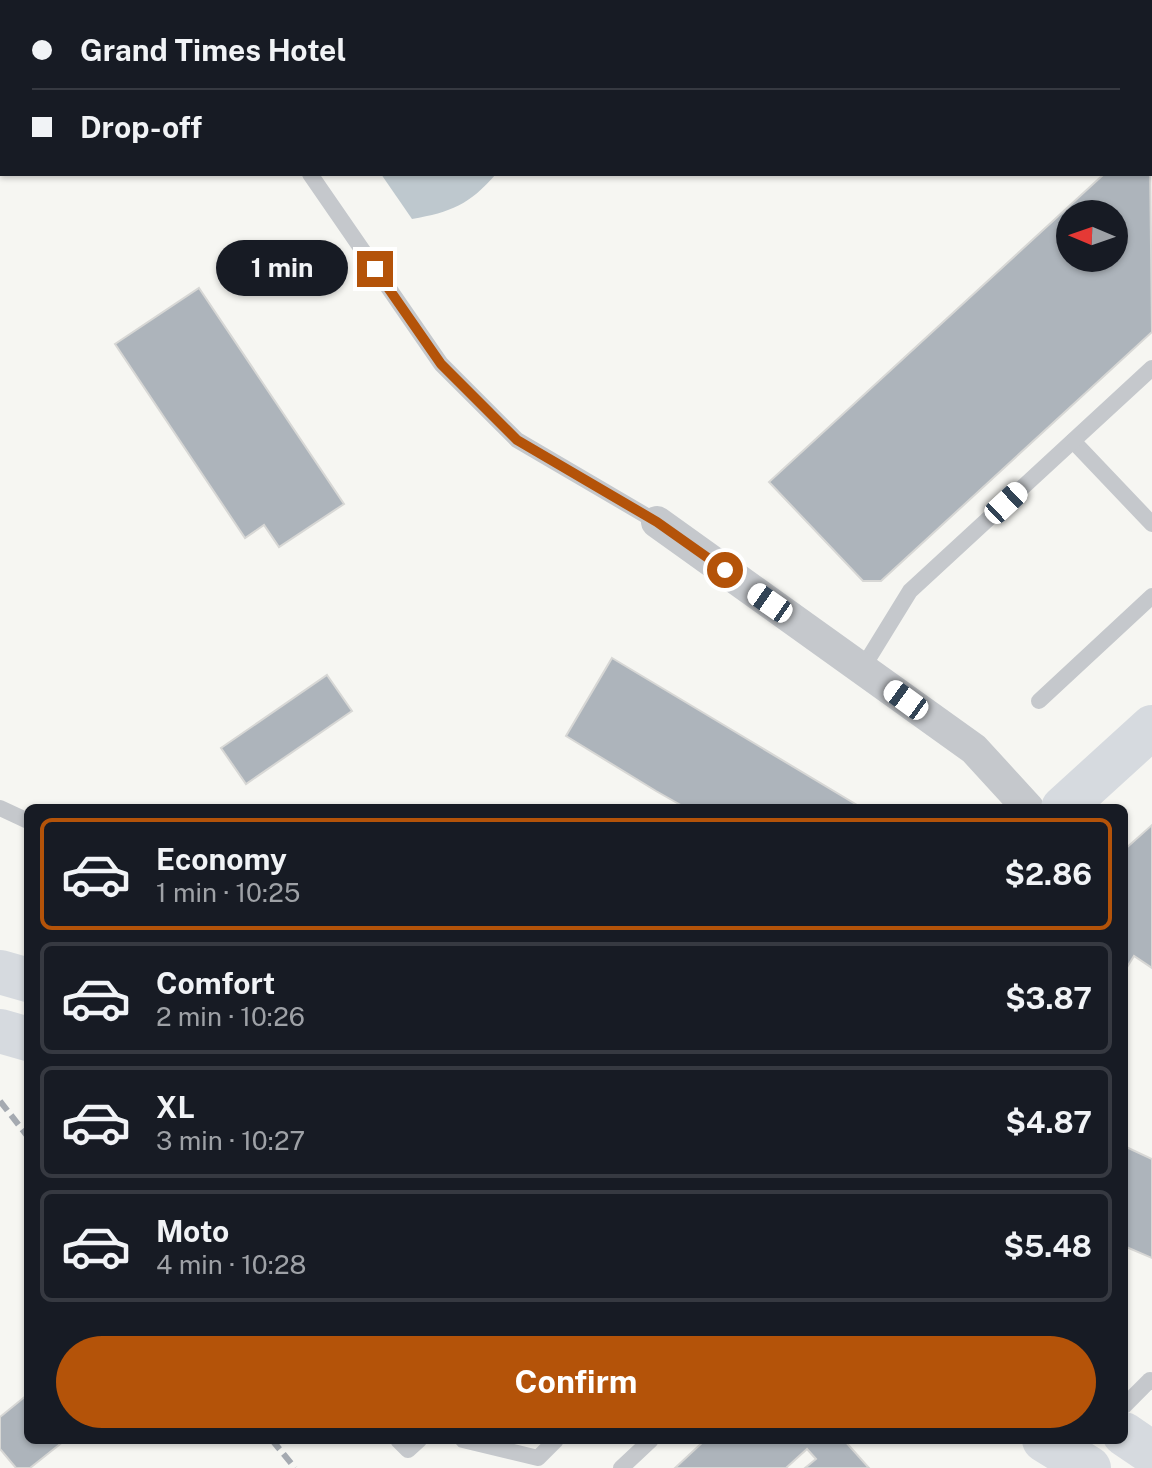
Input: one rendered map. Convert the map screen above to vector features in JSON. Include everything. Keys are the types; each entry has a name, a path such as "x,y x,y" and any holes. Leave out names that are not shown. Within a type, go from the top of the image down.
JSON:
{"street":[{"path":"657,522 974,749 1024,804"},
{"path":"1067,804 1152,727"},
{"path":"1128,1437 1152,1453"},
{"path":"1050,1444 1089,1468"}],"lane":[{"path":"311,176 441,364 517,440 657,522"},
{"path":"862,669 910,591 1152,368"},
{"path":"1073,441 1152,524"},
{"path":"1039,701 1152,596"},
{"path":"0,808 24,819"},
{"path":"1128,1402 1150,1380"},
{"path":"480,1444 538,1458 552,1444"},
{"path":"621,1468 647,1444"}],"shaded area":[{"path":"382,176 494,176 458,206 412,219"}],"building":[{"path":"1102,176 1150,176 1152,332 881,581 863,581 769,482 1056,218 1056,272 1128,272 1128,200 1076,200"},
{"path":"199,288 344,504 279,547 264,525 245,538 115,344"},
{"path":"612,658 855,804 679,804 566,736"},
{"path":"327,675 352,711 246,784 221,748"},
{"path":"1152,825 1152,968 1134,956 1128,966 1128,846"},
{"path":"1128,1148 1152,1159 1152,1258 1128,1248"},
{"path":"24,1397 24,1444 60,1444 30,1468 16,1468 0,1449 0,1417"},
{"path":"701,1444 848,1444 869,1468 805,1468 816,1459 807,1449 786,1468 675,1468"}],"railway":[{"path":"0,1101 24,1132"},
{"path":"275,1444 295,1468"}],"route":[{"path":"375,269 441,364 517,440 657,522 725,570"}]}
